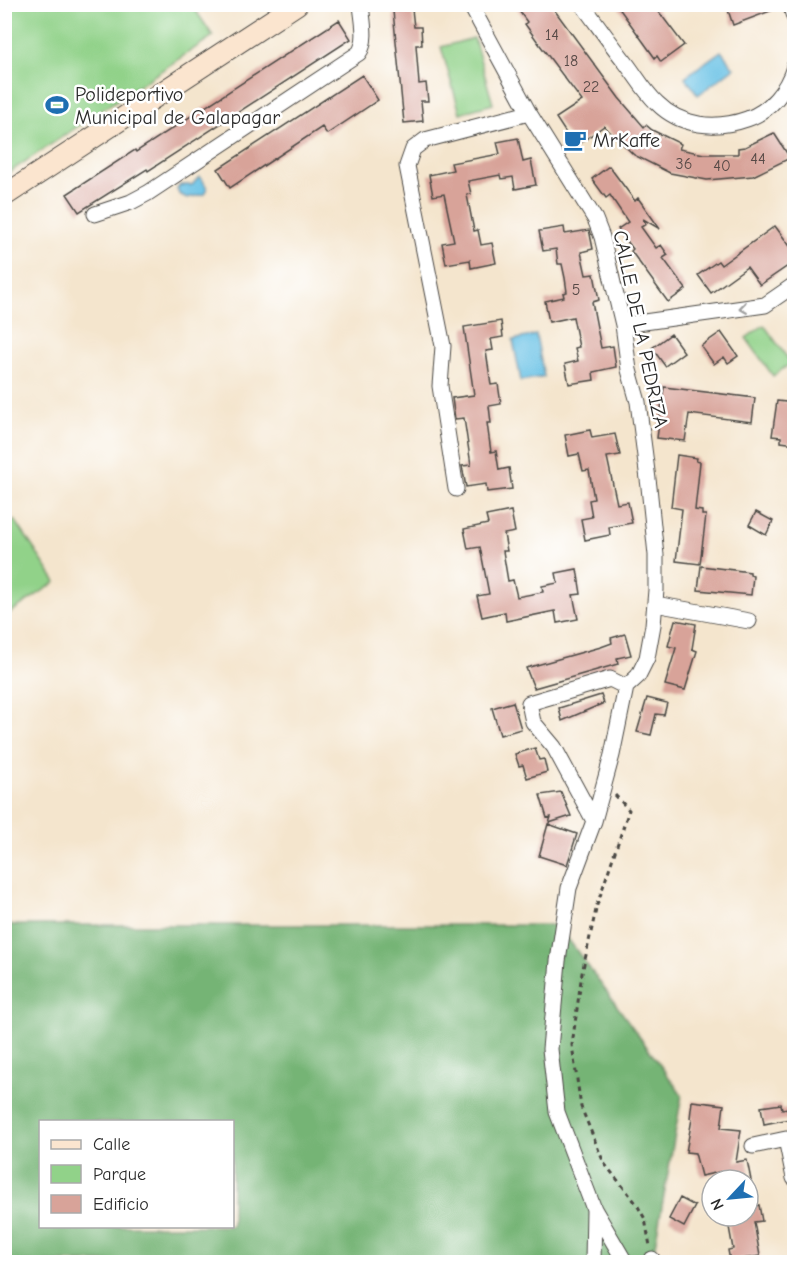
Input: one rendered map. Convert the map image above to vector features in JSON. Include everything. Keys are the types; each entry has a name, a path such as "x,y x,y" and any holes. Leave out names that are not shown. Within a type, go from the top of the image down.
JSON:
{"main road":[{"path":"4,196 297,4"}],"street":[{"path":"95,214 131,202 148,193 356,55 362,49 363,44 361,4"},
{"name":"CALLE DE LA PEDRIZA","path":"470,4 529,113 595,219 602,237 623,325 629,370 638,402 649,487 656,555 655,604 647,658 638,676 626,687 594,821 570,888 558,961 550,1049 556,1112 594,1209 626,1263"},
{"path":"582,4 657,104 687,121 704,126 730,125 755,117 776,101 790,80 795,67"},
{"path":"790,4 795,17"},
{"path":"456,489 440,386 443,346 407,166 413,149 425,140 529,113"},
{"path":"623,325 765,305 795,285"},
{"path":"655,604 749,621"},
{"path":"594,821 554,747 533,722 528,703 610,679 626,687"},
{"path":"753,1146 786,1139 795,1178"},
{"path":"593,1263 594,1209"}],"path":[{"path":"604,783 629,810 597,905 582,973 572,1045 581,1107 604,1163 636,1203 645,1219 653,1261"}],"green space":[{"name":"Polideportivo Municipal de Galapagar","path":"5,4 192,5 213,36 5,175"},
{"path":"474,38 493,104 460,113 441,47"},
{"path":"764,325 791,363 773,376 746,338"},
{"path":"15,520 56,582 5,616 5,527"},
{"path":"4,925 558,925 682,1095 652,1262 5,1262"}],"water":[{"path":"721,51 734,68 698,95 685,77"},
{"path":"199,177 207,188 205,194 187,198 179,194 177,189 180,185 192,185"},
{"path":"536,335 544,377 521,381 513,340"}],"building":[{"path":"514,4 550,4 619,98 644,127 646,125 681,144 679,149 704,154 738,154 738,148 774,133 790,158 753,176 707,180 670,173 634,155 604,126 575,147 556,118 582,101 525,24 527,22"},
{"path":"616,4 653,4 684,45 661,62 657,56 655,58"},
{"path":"730,4 781,4 781,7 733,25 728,10 732,9"},
{"path":"412,9 414,27 421,27 422,45 416,45 419,84 426,83 428,101 421,101 423,121 404,123 393,11"},
{"path":"339,20 351,39 148,171 147,169 79,212 67,194 135,150 136,152"},
{"path":"362,75 378,100 327,134 322,127 230,188 218,169"},
{"path":"518,138 523,162 531,160 536,185 515,189 513,177 501,179 500,175 468,181 471,194 467,195 474,231 478,230 481,245 492,243 496,263 471,268 470,260 446,264 442,243 454,241 444,194 433,196 429,175 453,170 451,163 500,154 497,142"},
{"path":"609,166 635,201 638,198 660,229 643,219 646,224 641,227 656,248 661,245 668,255 663,258 686,289 668,302 618,229 628,222 610,195 606,198 592,179"},
{"path":"775,226 795,253 795,261 760,285 747,267 711,293 698,275 718,261 721,265"},
{"path":"564,227 565,234 589,230 593,249 581,252 586,275 594,274 599,300 592,302 601,348 613,346 616,367 593,372 594,380 569,384 565,364 578,361 575,348 579,347 573,317 549,322 545,301 564,297 563,293 567,292 562,264 558,264 556,249 543,251 539,231"},
{"path":"501,321 503,337 491,339 493,350 486,351 491,385 498,384 501,404 489,406 491,423 487,423 491,452 496,451 499,470 509,468 512,489 487,492 486,484 466,487 462,466 471,465 464,418 455,419 452,398 474,395 464,327"},
{"path":"721,332 738,356 728,363 724,357 714,364 701,346"},
{"path":"671,334 684,352 665,366 652,348"},
{"path":"664,387 755,398 752,422 689,414 685,441 657,438"},
{"path":"777,401 795,403 795,444 781,442 781,437 772,436"},
{"path":"590,430 592,438 615,434 620,455 607,457 617,504 628,502 632,523 609,527 610,535 585,540 581,519 592,517 589,500 594,499 589,470 583,471 579,454 569,456 565,435"},
{"path":"677,455 697,458 696,461 700,462 695,510 702,511 702,515 706,515 700,564 676,561 682,509 671,507"},
{"path":"511,511 515,532 504,534 507,551 503,551 508,581 513,580 517,597 543,592 542,586 558,583 556,573 577,569 581,594 573,595 578,619 557,623 555,611 506,621 505,612 482,617 477,596 489,594 480,547 468,549 464,529 488,524 486,516"},
{"path":"756,512 773,521 766,535 749,525"},
{"path":"701,566 750,572 753,576 751,595 698,590"},
{"path":"675,620 696,624 692,649 697,651 685,690 665,685 676,648 668,646"},
{"path":"625,634 631,655 617,658 618,664 534,688 526,668 601,647 612,643 611,638"},
{"path":"601,695 604,703 562,721 559,708"},
{"path":"647,698 667,703 664,715 656,714 651,735 637,732"},
{"path":"513,702 521,729 500,735 492,708"},
{"path":"535,748 539,760 544,759 547,772 527,778 523,765 519,766 515,754"},
{"path":"561,792 571,816 549,823 551,817 547,818 540,795"},
{"path":"548,824 577,834 567,865 539,856"},
{"path":"692,1101 724,1105 721,1128 741,1130 736,1162 747,1160 749,1168 700,1168 700,1172 695,1153 686,1152 692,1119 690,1118"},
{"path":"781,1104 782,1109 795,1107 795,1118 764,1124 761,1107"},
{"path":"680,1198 695,1206 684,1227 669,1219"},
{"path":"729,1228 755,1228 760,1256 730,1261 728,1250 733,1249"}],"place":[{"name":"Polideportivo Municipal de Galapagar","path":"57,105"},
{"name":"MrKaffe","path":"575,140"}]}
